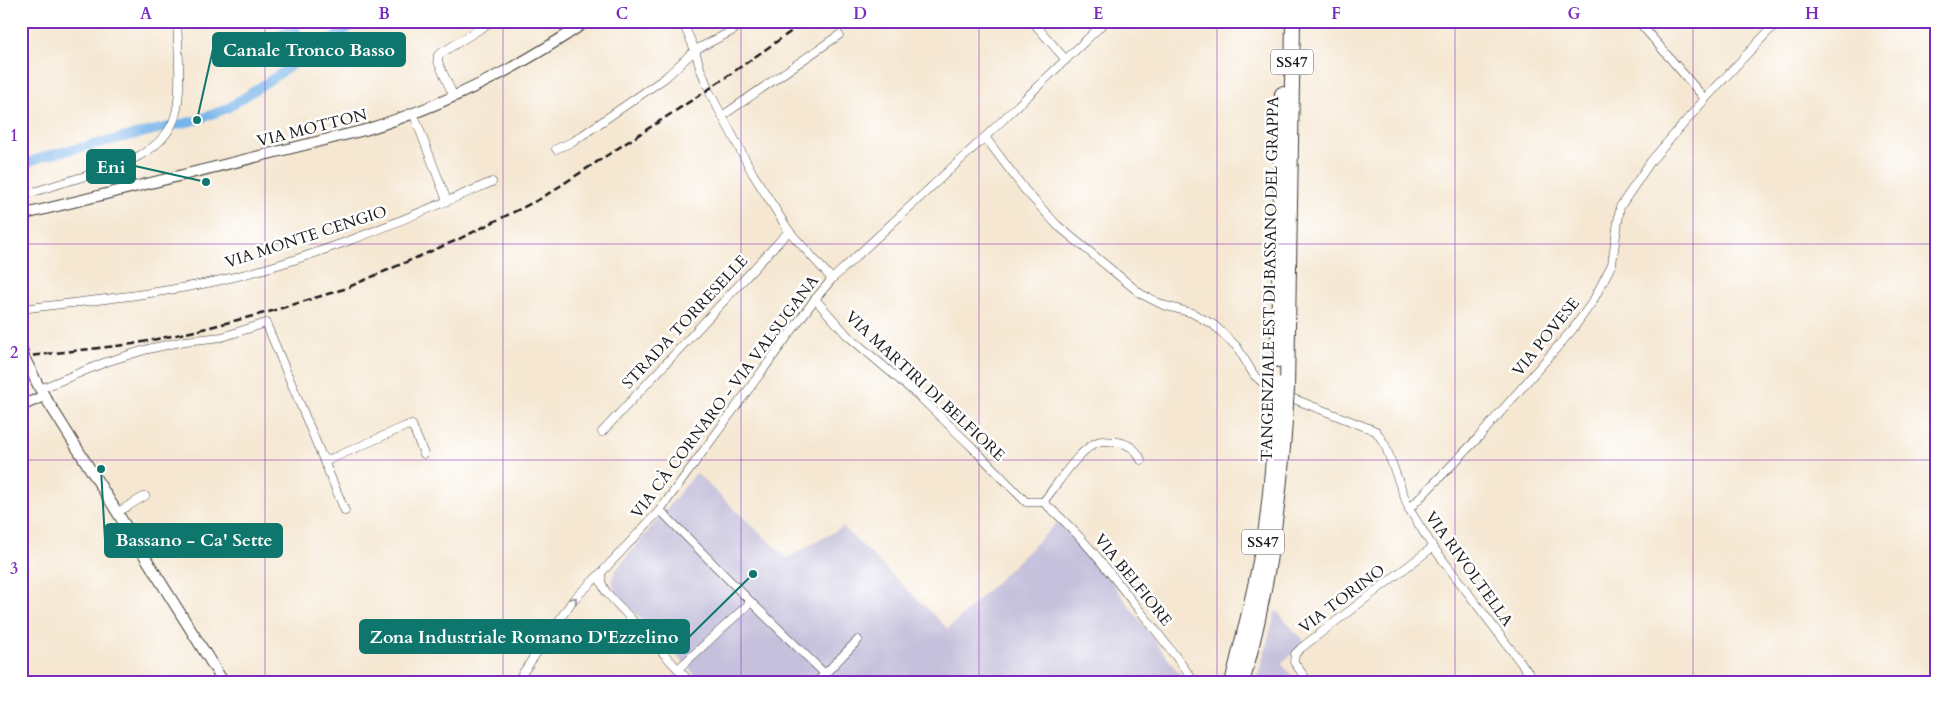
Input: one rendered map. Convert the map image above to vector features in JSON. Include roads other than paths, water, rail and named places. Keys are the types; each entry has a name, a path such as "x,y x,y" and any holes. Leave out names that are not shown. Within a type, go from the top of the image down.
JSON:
{"highway":[{"name":"TANGENZIALE EST DI BASSANO DEL GRAPPA","path":"1242,683 1263,596 1275,535 1282,470 1287,106 1284,21"},
{"name":"TANGENZIALE EST DI BASSANO DEL GRAPPA","path":"1287,106 1293,21"},
{"name":"TANGENZIALE EST DI BASSANO DEL GRAPPA","path":"1232,683 1248,620 1265,535 1282,393"}],"main road":[{"name":"VIA MOTTON","path":"23,215 365,130 414,115 454,97 554,44 572,25 587,21"},
{"path":"21,244 23,215"},
{"path":"21,346 24,357 42,392 224,683"},
{"path":"21,406 42,392"}],"street":[{"path":"21,195 123,164 155,145 170,131 175,118 178,97 177,21"},
{"path":"454,97 438,62 438,56 493,21"},
{"path":"682,21 695,50 707,85"},
{"path":"556,150 574,141 665,78 695,50 732,31 746,21"},
{"path":"1032,21 1066,60"},
{"name":"VIA CÀ CORNARO - VIA VALSUGANA","path":"516,683 573,600 601,574 660,510 814,299 832,279 985,138 1106,21"},
{"path":"1638,21 1705,99"},
{"name":"VIA POVESE","path":"1409,509 1478,438 1573,329 1593,301 1612,264 1620,207 1651,161 1705,99 1778,21"},
{"path":"722,116 839,35"},
{"path":"710,93 753,174 789,231 832,279"},
{"path":"414,115 447,201"},
{"name":"VIA RIVOLTELLA","path":"985,138 1025,190 1057,225 1141,294 1163,305 1192,312 1214,324 1237,347 1254,375 1269,388 1376,431 1384,445 1409,509 1434,547 1531,676 1531,683"},
{"name":"VIA MONTE CENGIO","path":"21,309 218,281 274,265 345,241 492,182"},
{"name":"STRADA TORRESELLE","path":"602,432 789,231"},
{"name":"VIA MARTIRI DI BELFIORE","path":"814,299 847,335 921,398 1026,502 1043,502"},
{"path":"42,392 106,362 148,349 186,341 222,337 266,322 345,511"},
{"path":"324,462 406,426 412,426 424,454"},
{"path":"1043,502 1078,457 1089,446 1101,441 1119,442 1130,446 1138,453 1142,460"},
{"path":"118,512 144,496"},
{"name":"VIA BELFIORE","path":"1043,502 1064,520 1096,554 1165,641 1194,683"},
{"path":"660,510 825,674"},
{"name":"VIA TORINO","path":"1308,683 1294,662 1295,654 1434,547"},
{"path":"601,574 601,582 606,592 691,683"},
{"path":"678,669 751,602"},
{"path":"816,683 858,640"}],"water":[{"path":"297,24 301,34 278,44 273,34"}],"waterway":[{"path":"21,165 45,156 197,120 228,108 359,21"}],"railway":[{"path":"21,357 133,344 195,331 272,311 344,289 457,240 540,199 709,89 806,21"}],"place":[{"name":"Canale Tronco Basso","path":"197,120"},
{"name":"Eni","path":"206,182"},
{"name":"Bassano - Ca' Sette","path":"101,469"},
{"name":"Zona Industriale Romano D'Ezzelino","path":"753,574"}]}
